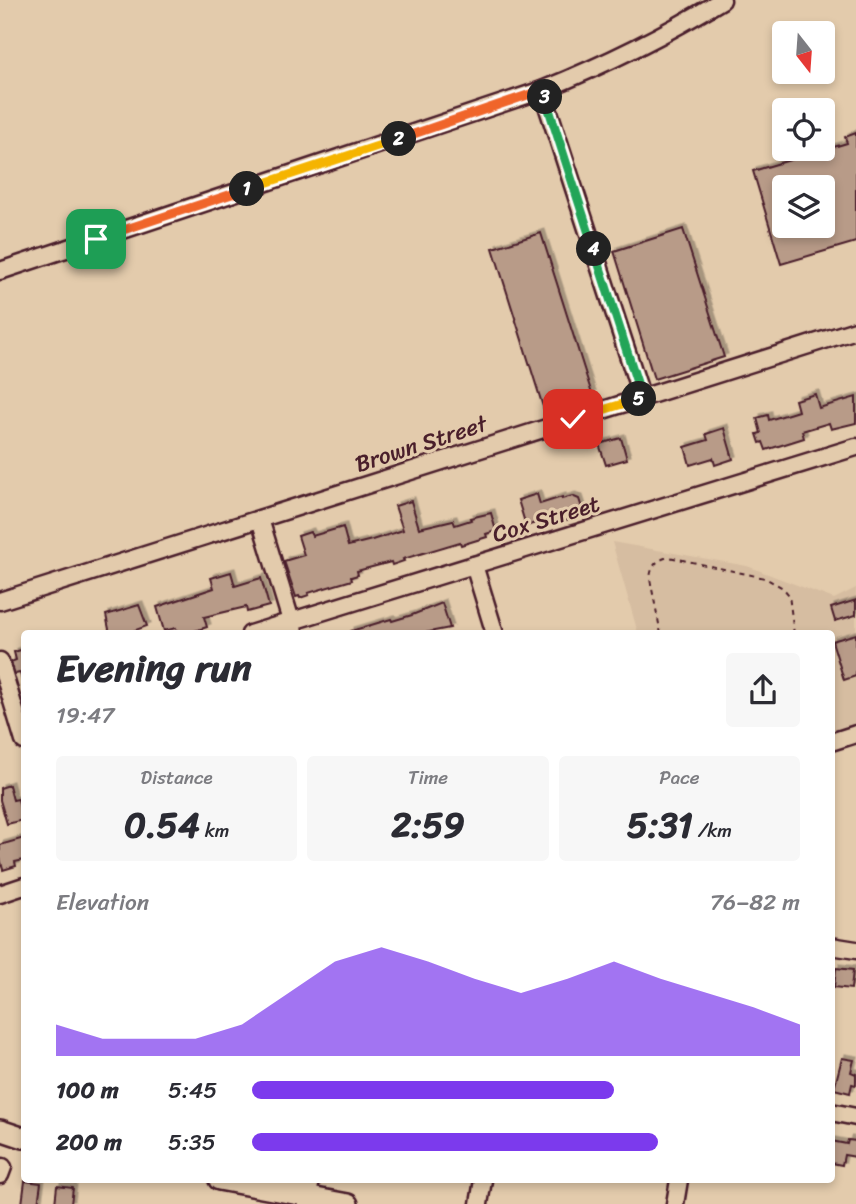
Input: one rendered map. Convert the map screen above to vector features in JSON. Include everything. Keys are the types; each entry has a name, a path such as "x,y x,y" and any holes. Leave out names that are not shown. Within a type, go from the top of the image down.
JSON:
{"main road":[{"path":"0,1129 21,1137"},
{"path":"240,1183 308,1193 348,1204"}],"street":[{"path":"0,271 542,90 630,50 722,0"},
{"path":"542,90 642,398"},
{"name":"Brown Street","path":"0,601 856,330"},
{"name":"Cox Street","path":"275,630 293,627 474,565 856,447"},
{"path":"260,519 293,627"},
{"path":"474,565 494,630"},
{"path":"0,662 19,704"},
{"path":"835,741 856,734"},
{"path":"0,894 21,887"},
{"path":"835,947 856,950"},
{"path":"835,1113 856,1117"},
{"path":"479,1204 483,1183"},
{"path":"676,1204 679,1183"}],"path":[{"path":"660,630 650,571 659,560 669,557 774,582 789,595 793,630"}],"shaded area":[{"path":"612,542 747,566 834,599 856,588 856,727 835,734 835,630 637,630"}],"building":[{"path":"856,133 856,242 781,264 773,238 835,238 835,175 772,175 772,234 753,171 787,161 835,161 835,147 847,143 845,137"},
{"path":"683,229 724,357 654,379 614,251"},
{"path":"541,233 592,394 544,410 493,248"},
{"path":"815,394 819,408 856,397 856,423 831,429 829,423 802,431 804,438 766,450 757,434 761,433 757,418 768,415 769,420 798,411 795,400"},
{"path":"724,428 733,459 715,465 713,458 690,465 685,447 708,440 706,434"},
{"path":"621,438 627,459 606,465 599,444"},
{"path":"537,494 540,504 572,496 579,499 584,514 557,523 550,523 549,519 526,526 518,500"},
{"path":"411,501 419,528 453,520 455,525 491,513 496,531 486,534 487,537 461,545 460,542 403,559 404,561 392,565 391,562 357,571 358,575 351,577 352,580 308,593 309,595 300,598 296,597 284,561 304,555 298,536 310,532 312,536 343,527 348,546 372,540 403,530 395,506"},
{"path":"231,572 235,586 261,578 269,606 247,612 246,607 204,617 207,627 198,630 164,630 157,607 214,588 211,578"},
{"path":"856,600 856,615 835,621 831,608"},
{"path":"442,603 450,628 354,630 391,619 392,621"},
{"path":"139,605 147,626 136,630 109,630 106,615"},
{"path":"856,634 856,676 844,680 835,651 835,640"},
{"path":"21,650 21,676 20,673 15,674 11,662 16,660 14,652"},
{"path":"9,785 13,800 18,799 21,820 7,824 0,800 0,788"},
{"path":"21,839 21,861 15,862 16,866 3,870 0,845"},
{"path":"836,968 853,970 851,989 835,987"},
{"path":"842,1058 854,1060 851,1072 856,1074 856,1085 852,1084 850,1093 835,1089"},
{"path":"848,1140 856,1141 856,1157 844,1155 842,1165 835,1164 835,1142 847,1144"},
{"path":"25,1183 41,1183 38,1204 22,1204"},
{"path":"57,1186 73,1188 71,1204 55,1204"}],"route":[{"path":"96,239 542,90 642,398 573,419"}]}
